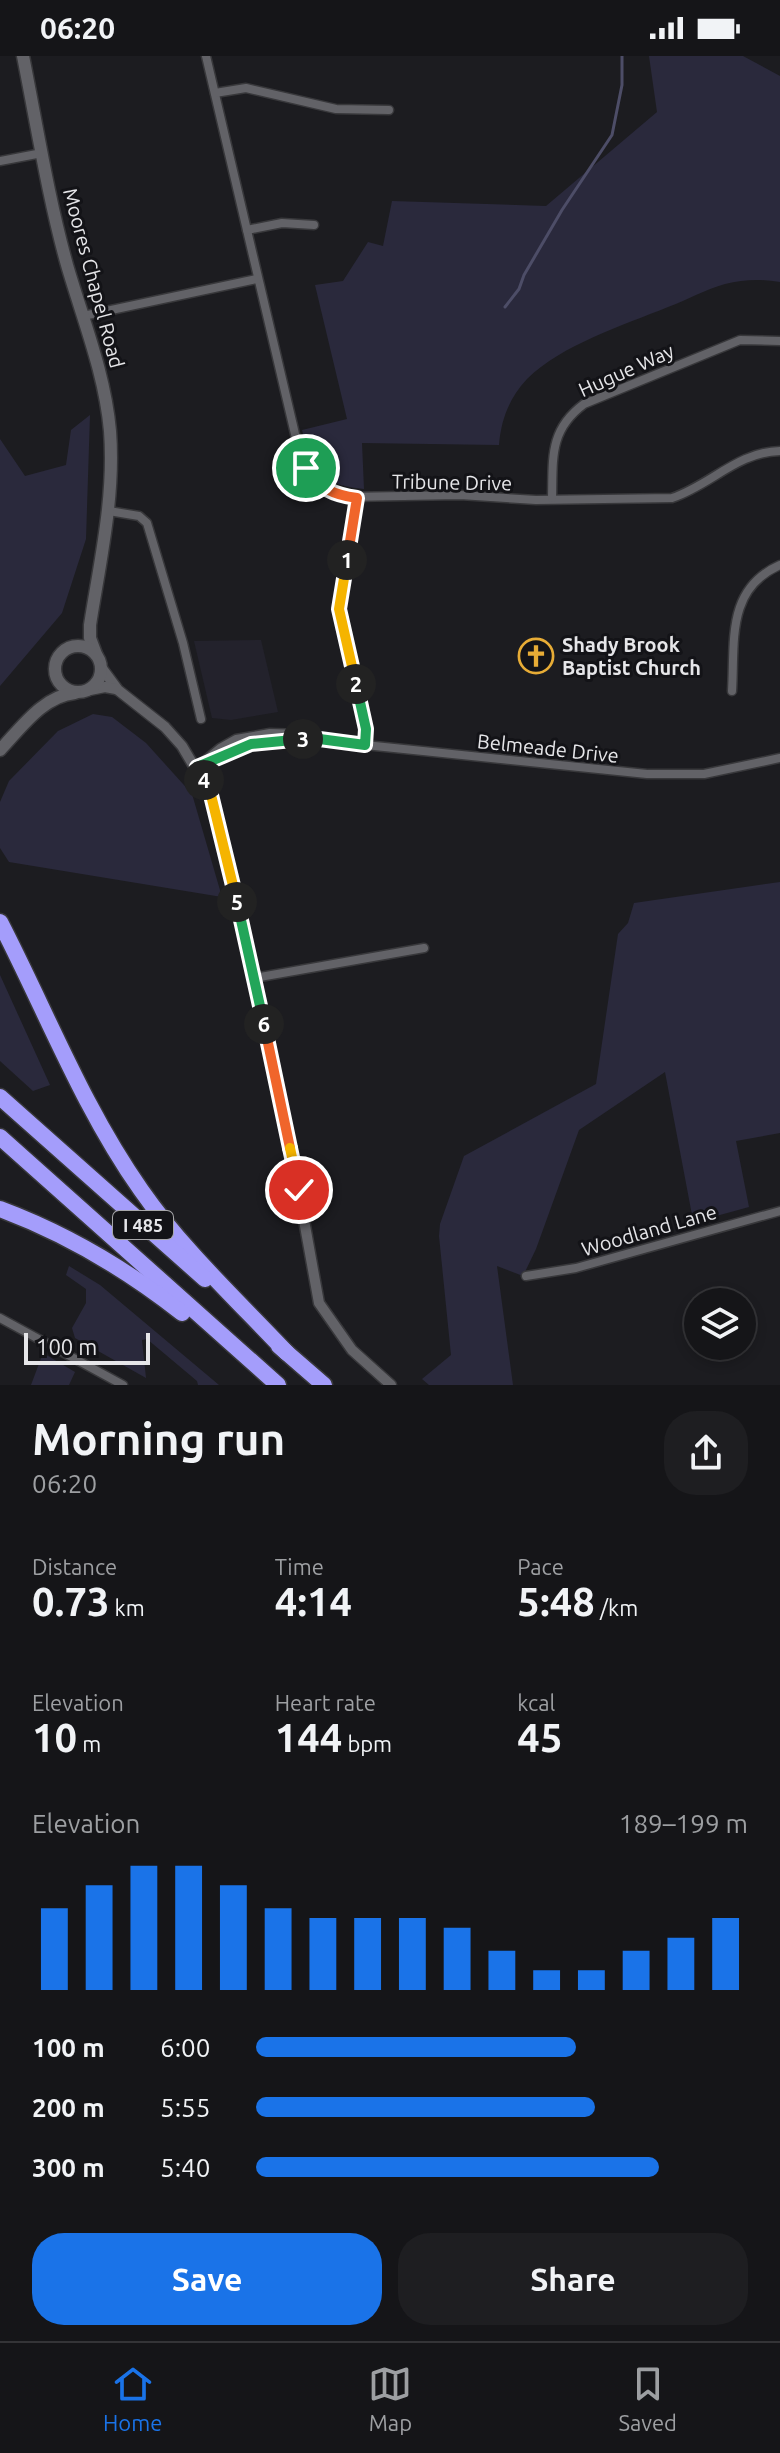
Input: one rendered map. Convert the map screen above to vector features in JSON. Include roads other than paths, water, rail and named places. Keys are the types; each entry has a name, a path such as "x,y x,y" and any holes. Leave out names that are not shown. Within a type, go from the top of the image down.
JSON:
{"highway":[{"path":"0,922 83,1090 139,1188 188,1248 287,1353"},
{"name":"I 485","path":"0,1097 324,1385"},
{"name":"I 485","path":"0,1137 277,1385"},
{"path":"0,1209 72,1240 115,1265 277,1385"}],"main road":[{"name":"Moores Chapel Road","path":"23,56 59,236 95,354 110,428 109,511 90,625 90,638 96,654"},
{"path":"43,706 57,659 90,625"},
{"path":"0,750 43,706 59,695 81,692 97,682 101,667 96,654 83,646 68,648"},
{"path":"55,674 63,687 81,692"}],"street":[{"name":"Tribune Drive","path":"206,56 303,461 311,477 327,490 357,498 460,495 536,500 672,498 749,455 780,451"},
{"path":"215,93 246,88 336,109 389,110"},
{"path":"0,161 42,153"},
{"path":"247,230 294,223 314,225"},
{"path":"83,316 257,279"},
{"name":"Hugue Way","path":"552,498 553,455 557,435 572,413 584,404 740,340 780,341"},
{"path":"357,498 339,609 366,729 365,745"},
{"path":"109,511 139,516 147,523 183,643 201,719"},
{"path":"732,691 740,603 759,578 780,565"},
{"path":"101,667 118,690 165,727 197,767 215,808 254,978 319,1303 352,1350 391,1385"},
{"path":"81,692 105,687 118,690"},
{"name":"Belmeade Drive","path":"197,767 220,748 251,735 301,734 365,745 677,775 718,772 780,758"},
{"path":"254,978 424,948"},
{"name":"Woodland Lane","path":"526,1276 576,1268 780,1211"},
{"path":"0,1318 123,1385"}],"waterway":[{"path":"505,307 519,289 562,210 612,135 622,85 622,56"}],"place":[{"name":"Shady Brook Baptist Church","path":"536,656"}]}
